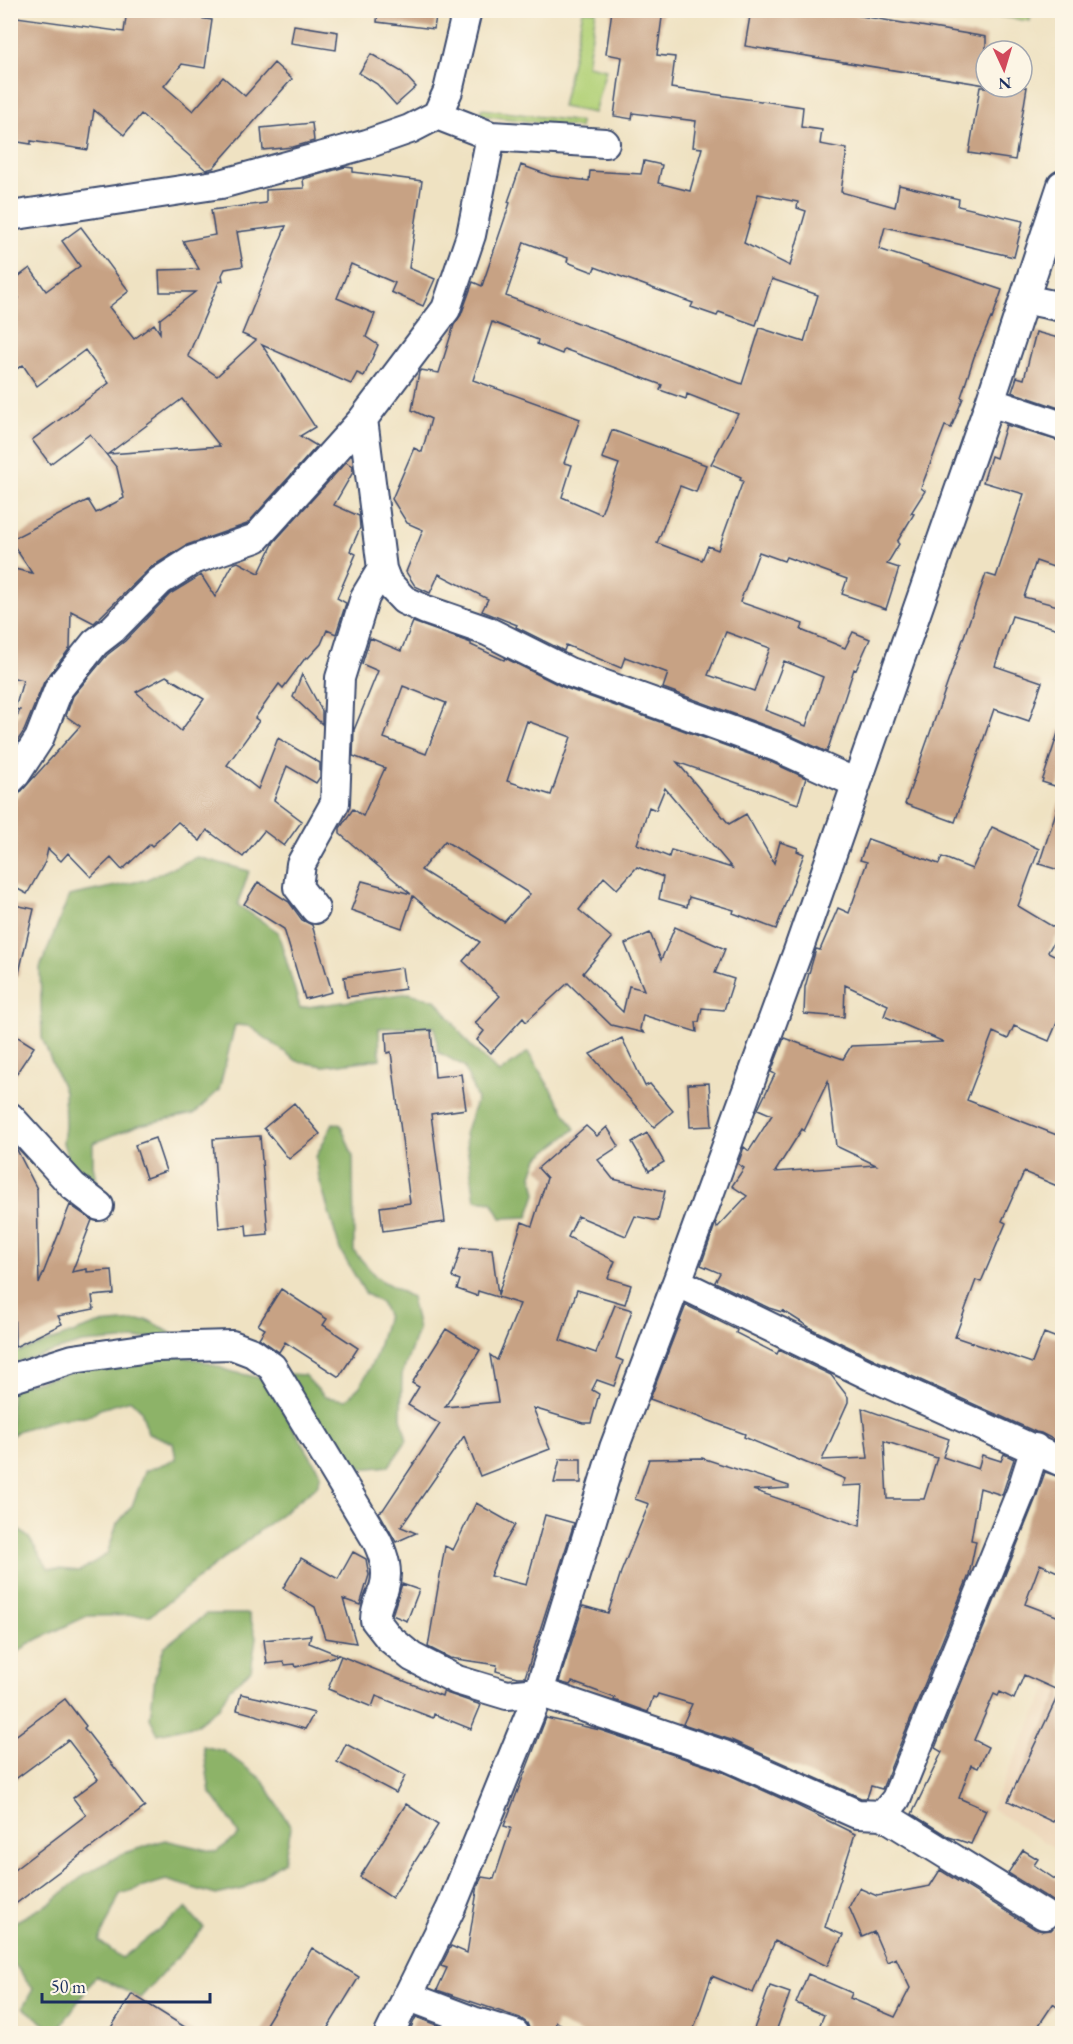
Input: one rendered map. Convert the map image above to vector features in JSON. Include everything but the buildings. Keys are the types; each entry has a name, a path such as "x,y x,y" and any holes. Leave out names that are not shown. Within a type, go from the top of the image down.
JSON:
{"street":[{"path":"10,216 221,184 367,144 410,129 437,115 448,91 466,10"},
{"path":"437,115 491,136 605,143"},
{"path":"10,780 39,739 59,688 94,643 113,629 159,581 193,560 256,538 363,419 446,309 471,234 491,136"},
{"path":"389,2034 451,1908 538,1692 614,1448 798,951 990,402 1062,185"},
{"path":"1024,298 1062,307"},
{"path":"990,402 1062,426"},
{"path":"363,419 382,569 387,582 404,600 487,631 569,672 777,747 856,783"},
{"path":"315,909 298,887 301,864 335,803 340,678 364,597 382,569"},
{"path":"10,1117 73,1186 99,1206"},
{"path":"677,1282 871,1376 1062,1462"},
{"path":"10,1379 73,1359 156,1347 232,1345 253,1353 272,1367 381,1550 385,1558 385,1586 375,1611 375,1620 379,1628 412,1657 457,1680 507,1695 538,1692 724,1755 856,1814 883,1815 1044,1915"},
{"path":"883,1815 896,1799 1021,1492 1035,1448"},
{"path":"407,1996 515,2034"}],"shaded area":[{"path":"1062,1658 1062,1853 991,1808"}],"green space":[{"path":"1031,10 1030,21 961,11"},
{"path":"583,11 596,11 587,65 606,69 594,113 562,107"},
{"path":"481,109 580,122 580,128 481,115"},
{"path":"197,857 249,871 238,905 278,932 300,1008 409,993 437,1001 468,1043 499,1073 528,1052 575,1129 538,1158 532,1175 536,1194 528,1217 501,1218 492,1202 475,1200 465,1133 477,1099 464,1066 438,1052 435,1027 379,1028 380,1059 324,1066 297,1061 249,1026 235,1025 219,1090 194,1114 139,1125 93,1143 93,1165 97,1185 74,1177 63,1143 64,1091 42,1038 40,968 69,896 145,880"},
{"path":"333,1123 341,1125 353,1157 354,1251 377,1278 411,1297 418,1330 402,1375 401,1418 407,1440 389,1466 361,1469 326,1435 289,1374 304,1375 325,1397 346,1400 361,1385 376,1355 387,1315 381,1303 365,1293 340,1250 319,1178 316,1157"},
{"path":"148,1320 176,1336 82,1343 11,1364 11,1352 19,1352 98,1324"},
{"path":"164,1353 201,1360 229,1371 264,1379 321,1474 317,1486 151,1615 87,1616 28,1644 11,1659 11,1523 29,1538 48,1568 80,1571 107,1554 117,1524 132,1506 145,1471 176,1459 173,1443 148,1433 141,1410 131,1400 100,1409 92,1415 55,1420 20,1430 11,1436 11,1388 109,1363"},
{"path":"206,1614 249,1614 256,1637 251,1670 229,1689 219,1707 196,1725 158,1734 150,1718 155,1677 164,1647"},
{"path":"203,1746 223,1751 263,1780 291,1828 284,1861 243,1889 216,1895 166,1880 120,1894 99,1941 122,1958 186,1908 204,1928 140,1998 96,1976 56,2033 23,2007 33,1989 16,1966 11,1965 11,1924 50,1903 84,1875 122,1854 165,1840 216,1852 239,1835 210,1792"}]}
